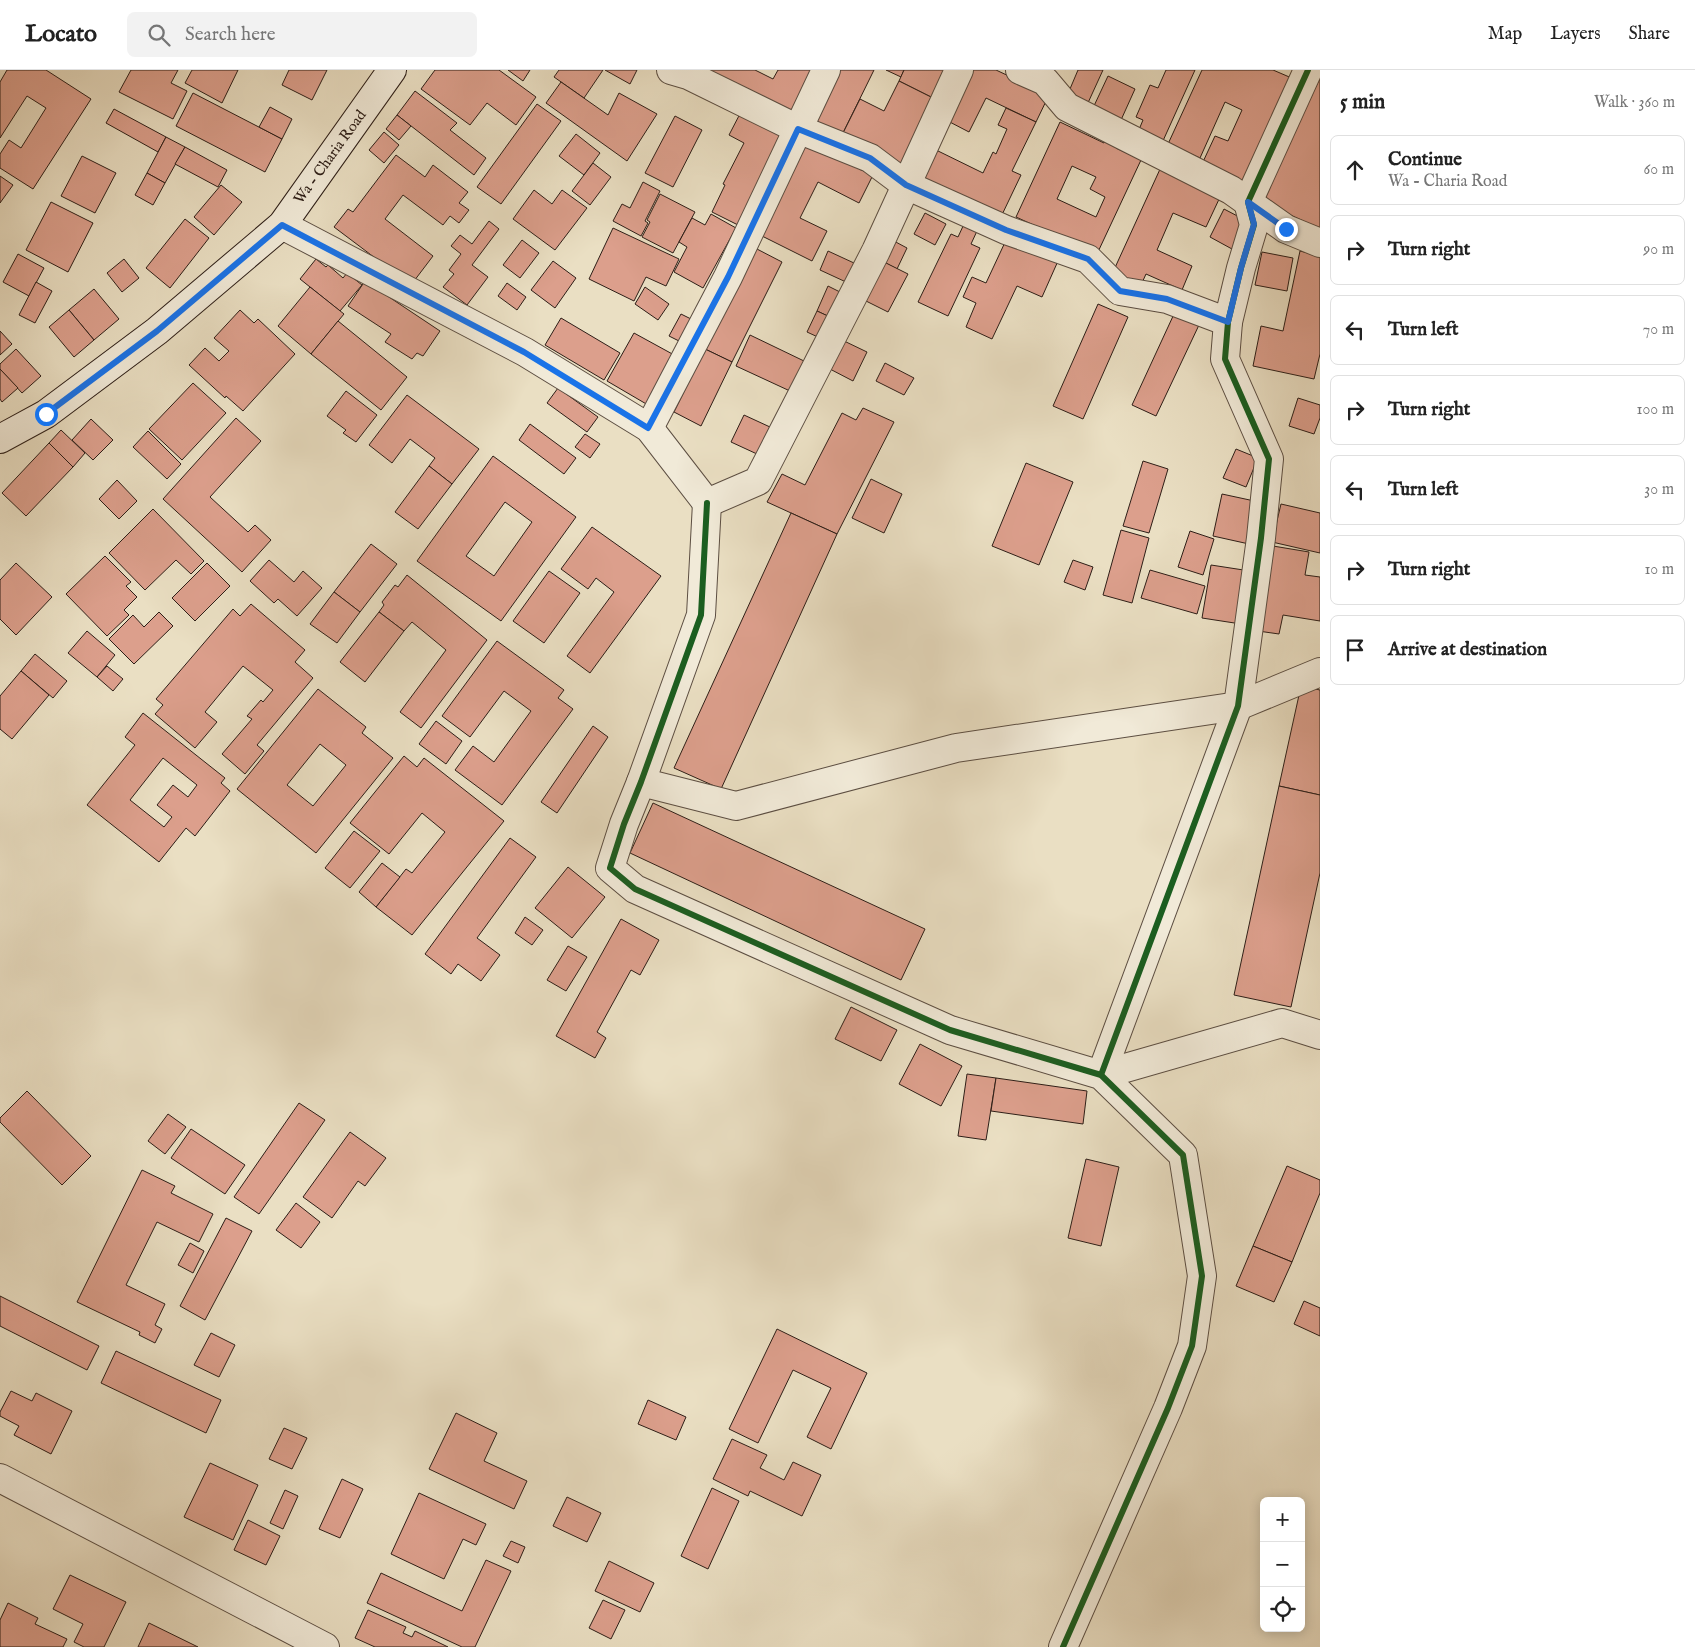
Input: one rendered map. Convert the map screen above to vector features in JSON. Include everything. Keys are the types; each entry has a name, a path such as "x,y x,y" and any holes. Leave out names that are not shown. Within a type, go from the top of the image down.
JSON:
{"street":[{"name":"Wa - Charia Road","path":"0,438 46,414 157,331 282,225 392,70"},
{"path":"671,70 688,75 798,129 870,158 906,185 1006,230 1088,259 1120,291 1167,299 1228,322"},
{"path":"648,428 728,277 826,70"},
{"path":"707,503 758,481 876,251 959,70"},
{"path":"1020,70 1045,80 1068,107 1231,190 1286,229 1320,243"},
{"path":"1101,1075 1238,706 1261,538 1269,459 1225,359 1228,322 1254,224 1248,202 1308,70"},
{"path":"282,225 524,352 648,428 707,503 701,615 624,824 610,868 636,889 950,1030 1101,1075 1183,1155 1202,1276 1192,1346 1168,1408 1063,1647"},
{"path":"641,782 736,806 956,748 1238,706 1320,672"},
{"path":"1101,1075 1282,1023 1320,1035"},
{"path":"0,1478 325,1647"}],"building":[{"path":"7,70 46,70 91,99 33,189 0,168 0,154 9,140 21,148 46,108 27,96 0,138 0,82"},
{"path":"131,70 178,70 171,83 187,91 173,119 119,92"},
{"path":"192,70 238,70 222,103 185,83"},
{"path":"289,70 327,70 312,100 282,85"},
{"path":"435,70 499,70 536,97 516,125 487,103 470,125 421,89"},
{"path":"508,70 530,70 523,81"},
{"path":"559,70 603,70 584,98 554,77"},
{"path":"605,70 637,70 630,84"},
{"path":"704,70 755,70 773,79 778,70 815,70 791,117"},
{"path":"835,70 874,70 841,137 810,121"},
{"path":"886,70 904,70 901,77"},
{"path":"904,70 946,70 933,98 899,81"},
{"path":"967,70 996,70 1049,95 1036,122 986,98 969,132 944,119"},
{"path":"1078,70 1103,70 1087,105 1067,96"},
{"path":"1166,70 1195,70 1162,143 1138,132 1143,120 1136,117 1150,85 1158,88"},
{"path":"1202,70 1273,70 1294,79 1246,184 1202,164 1215,136 1228,141 1242,110 1225,102 1200,158 1168,144"},
{"path":"1108,76 1135,89 1121,120 1093,108"},
{"path":"1320,80 1320,229 1261,201"},
{"path":"899,81 933,98 900,165 841,137 860,99 884,111"},
{"path":"561,82 608,115 619,93 657,114 627,161 546,103"},
{"path":"415,91 457,123 450,130 486,158 474,175 397,115"},
{"path":"193,93 282,139 265,172 176,126"},
{"path":"537,104 561,121 501,204 477,187"},
{"path":"270,107 292,119 282,139 259,127"},
{"path":"743,108 786,130 738,225 712,212 725,185 723,184 744,143 729,135"},
{"path":"1006,108 1036,122 1012,171 1021,175 999,221 918,182 934,149 983,173 993,152 996,154 1007,129 998,125"},
{"path":"114,109 166,137 158,152 106,123"},
{"path":"397,115 411,126 399,140 386,129"},
{"path":"675,116 702,130 673,187 645,173"},
{"path":"1060,122 1104,143 1106,139 1118,144 1116,148 1141,160 1097,254 1016,217","holes":["1072,166 1096,177 1090,189 1105,197 1096,217 1057,199"]},
{"path":"384,132 399,145 384,163 369,150"},
{"path":"576,134 600,153 584,175 559,156"},
{"path":"166,137 185,147 165,183 147,173"},
{"path":"807,142 862,163 859,169 873,175 859,203 818,182 800,218 827,231 812,261 760,235"},
{"path":"185,147 227,170 218,187 175,164"},
{"path":"396,155 425,177 433,165 468,192 459,203 469,210 459,223 450,216 443,225 403,195 385,219 433,256 411,285 334,227 348,209 353,212"},
{"path":"82,156 116,173 95,213 61,196"},
{"path":"593,163 611,177 590,205 572,191"},
{"path":"1161,167 1221,195 1206,227 1173,213 1157,250 1192,266 1182,290 1146,274 1141,285 1113,272"},
{"path":"147,173 165,183 153,205 135,195"},
{"path":"0,176 13,185 0,203"},
{"path":"643,182 660,191 645,221 648,223 641,236 613,221 622,204 630,208"},
{"path":"221,185 242,202 214,235 194,217"},
{"path":"534,190 552,204 562,190 587,208 555,250 513,219"},
{"path":"660,194 695,212 673,253 642,237 650,222 647,220"},
{"path":"51,202 93,223 68,272 26,250"},
{"path":"1224,209 1247,221 1232,249 1210,237"},
{"path":"925,213 946,224 935,245 914,234"},
{"path":"711,214 736,228 703,288 674,272 687,247 679,242 692,218 705,225"},
{"path":"185,219 209,238 170,288 146,268"},
{"path":"489,221 499,229 472,265 488,277 467,305 443,287 454,274 449,270 461,254 451,246 460,235 472,244"},
{"path":"964,224 977,231 971,244 980,248 948,316 918,302 951,234 958,237"},
{"path":"613,228 679,259 666,286 646,277 634,301 589,279"},
{"path":"1007,238 1058,261 1042,297 1017,286 992,339 966,327 976,303 963,297 972,277 986,283"},
{"path":"522,240 539,253 520,278 503,265"},
{"path":"892,240 907,248 897,269 882,261"},
{"path":"755,248 782,262 732,362 705,349"},
{"path":"828,251 854,263 846,282 820,270"},
{"path":"1300,251 1320,256 1320,354 1314,379 1253,366 1261,326 1283,331"},
{"path":"1262,252 1293,258 1287,291 1255,285"},
{"path":"18,254 44,268 29,296 3,282"},
{"path":"124,259 139,278 122,292 107,273"},
{"path":"316,259 326,267 328,265 343,278 347,273 362,285 340,311 300,279"},
{"path":"553,261 576,278 555,308 531,290"},
{"path":"882,261 908,274 888,312 862,299"},
{"path":"365,281 440,331 423,356 417,353 412,359 385,342 391,334 348,306"},
{"path":"36,282 52,291 35,323 19,315"},
{"path":"507,283 526,297 517,310 498,296"},
{"path":"828,286 842,293 830,317 817,311"},
{"path":"310,287 344,314 311,354 278,326"},
{"path":"645,287 669,304 658,320 635,304"},
{"path":"94,289 119,319 94,340 69,310"},
{"path":"1098,304 1128,317 1083,419 1053,406"},
{"path":"69,310 94,340 74,357 49,327"},
{"path":"240,310 254,323 258,319 295,354 243,411 226,396 225,398 189,365 205,348 219,361 229,351 214,338"},
{"path":"817,311 830,317 820,338 807,332"},
{"path":"681,314 699,323 687,345 669,336"},
{"path":"1174,314 1199,325 1156,416 1132,405"},
{"path":"561,318 620,353 604,380 545,345"},
{"path":"338,321 407,377 381,410 311,354"},
{"path":"0,331 12,344 0,355"},
{"path":"634,333 676,356 648,405 607,381"},
{"path":"750,335 804,361 790,391 736,366"},
{"path":"842,340 867,352 853,381 828,368"},
{"path":"16,349 41,376 22,393 0,369 0,364"},
{"path":"705,349 732,362 701,426 674,412"},
{"path":"885,363 914,378 904,395 876,381"},
{"path":"0,369 18,388 2,402 0,399"},
{"path":"193,383 226,413 182,460 149,429"},
{"path":"558,388 598,417 587,432 547,403"},
{"path":"346,391 377,415 356,442 343,433 346,430 327,416"},
{"path":"407,395 479,449 452,484 429,466 435,458 410,439 392,463 369,445"},
{"path":"1298,398 1320,405 1320,418 1314,434 1289,426"},
{"path":"863,408 894,422 837,534 767,502 782,474 805,485 842,413 856,420"},
{"path":"744,415 770,427 757,454 731,442"},
{"path":"236,418 261,441 210,497 248,532 255,525 271,540 242,572 163,499"},
{"path":"91,419 113,440 93,460 72,440"},
{"path":"530,424 576,458 564,474 519,440"},
{"path":"61,430 85,453 73,467 49,443"},
{"path":"148,431 181,464 167,479 133,447"},
{"path":"585,434 600,444 590,458 575,447"},
{"path":"49,443 73,467 26,516 2,493"},
{"path":"1236,449 1258,458 1246,487 1223,478"},
{"path":"493,456 576,517 501,621 417,561","holes":["505,502 532,522 494,576 466,556"]},
{"path":"1143,461 1168,469 1149,533 1123,526"},
{"path":"1026,463 1073,482 1039,565 992,546"},
{"path":"429,466 452,484 418,529 395,512"},
{"path":"871,479 902,494 884,533 852,518"},
{"path":"117,480 137,501 119,519 99,499"},
{"path":"1222,494 1259,502 1249,544 1213,536"},
{"path":"1281,504 1320,513 1320,553 1272,542"},
{"path":"153,509 204,561 191,574 176,560 145,590 109,553"},
{"path":"791,513 837,534 721,789 674,768"},
{"path":"592,527 661,576 590,673 567,656 614,592 596,578 588,589 561,569"},
{"path":"1121,530 1149,538 1132,603 1103,595"},
{"path":"1190,531 1214,539 1203,575 1178,567"},
{"path":"371,544 397,564 360,612 334,592"},
{"path":"1273,546 1309,552 1305,575 1320,577 1320,621 1283,615 1279,634 1258,631"},
{"path":"105,556 131,582 126,586 137,597 124,610 129,615 107,636 66,594"},
{"path":"269,560 294,582 303,571 322,588 297,616 278,599 274,603 250,581"},
{"path":"1073,560 1093,567 1085,590 1064,582"},
{"path":"16,563 52,597 16,635 0,619 0,580"},
{"path":"207,563 230,586 195,621 172,598"},
{"path":"1211,565 1250,571 1241,624 1202,618"},
{"path":"1150,570 1205,586 1197,614 1141,598"},
{"path":"549,571 580,593 544,643 513,621"},
{"path":"407,575 487,640 421,728 400,712 446,650 412,622 404,631 379,612 384,605 382,602 395,585 398,587"},
{"path":"334,592 360,612 337,643 310,624"},
{"path":"251,604 305,650 295,662 313,678 257,745 264,751 245,774 222,754 252,719 247,716 273,690 243,666 205,712 217,722 195,748 155,714 163,705 156,699 233,609 240,616"},
{"path":"159,612 173,626 134,664 109,639 133,615 144,627"},
{"path":"379,612 404,631 365,682 340,662"},
{"path":"87,631 115,655 97,677 68,653"},
{"path":"497,641 564,690 558,698 573,709 502,805 455,770 473,746 494,762 531,711 504,691 470,737 442,716"},
{"path":"35,654 67,681 53,698 21,671"},
{"path":"107,666 123,679 113,691 97,677"},
{"path":"21,671 49,695 12,739 0,729 0,696"},
{"path":"1301,686 1320,690 1320,795 1279,786"},
{"path":"318,689 366,727 362,733 393,758 316,853 237,789","holes":["320,744 346,765 313,806 287,785"]},
{"path":"143,713 225,778 221,783 230,791 195,836 186,828 159,862 87,805 135,745 125,737","holes":["163,758 197,785 188,797 173,785 157,805 172,817 164,827 130,800"]},
{"path":"436,721 462,741 446,764 419,744"},
{"path":"593,726 608,737 557,813 541,802"},
{"path":"404,756 417,767 424,758 504,821 412,935 376,907 406,869 412,873 445,832 422,813 389,854 350,823"},
{"path":"1279,786 1320,795 1320,873 1291,1007 1234,995"},
{"path":"653,803 925,929 901,980 630,853"},
{"path":"354,831 380,851 350,888 325,868"},
{"path":"510,838 536,857 477,938 500,955 481,981 458,964 451,974 425,954"},
{"path":"382,863 400,877 376,907 359,892"},
{"path":"568,867 605,897 572,938 535,908"},
{"path":"525,917 543,930 532,945 515,933"},
{"path":"621,919 659,940 640,975 631,970 597,1032 606,1038 595,1058 556,1036"},
{"path":"568,946 587,957 566,991 547,980"},
{"path":"851,1007 897,1030 881,1061 835,1039"},
{"path":"920,1044 962,1066 941,1106 899,1084"},
{"path":"967,1074 996,1078 986,1140 958,1136"},
{"path":"996,1078 1087,1091 1083,1124 991,1111"},
{"path":"27,1091 91,1156 62,1185 0,1122 0,1118"},
{"path":"299,1103 325,1120 259,1214 234,1197"},
{"path":"168,1114 186,1127 165,1154 148,1141"},
{"path":"191,1129 245,1165 225,1194 171,1158"},
{"path":"350,1132 386,1158 365,1186 358,1181 332,1218 303,1197"},
{"path":"1086,1159 1119,1167 1101,1246 1068,1238"},
{"path":"1287,1166 1320,1180 1320,1193 1292,1262 1253,1246"},
{"path":"142,1170 175,1186 171,1193 213,1214 199,1242 157,1222 126,1285 165,1304 155,1325 162,1329 155,1343 139,1335 140,1332 77,1302"},
{"path":"296,1203 320,1222 301,1248 276,1230"},
{"path":"226,1218 252,1231 205,1320 180,1306"},
{"path":"190,1243 204,1251 193,1273 178,1265"},
{"path":"1253,1246 1292,1262 1274,1302 1236,1286"},
{"path":"0,1296 99,1346 87,1370 0,1326"},
{"path":"1304,1301 1320,1308 1320,1336 1294,1324"},
{"path":"777,1329 867,1373 831,1449 807,1437 831,1388 793,1370 758,1443 729,1429"},
{"path":"211,1333 235,1345 219,1377 194,1365"},
{"path":"116,1351 221,1400 206,1433 101,1383"},
{"path":"11,1391 32,1401 36,1393 72,1411 51,1454 14,1435 19,1426 0,1416 0,1412"},
{"path":"648,1400 686,1417 676,1440 638,1424"},
{"path":"456,1413 497,1433 484,1461 527,1481 514,1509 429,1469"},
{"path":"284,1428 307,1438 292,1469 269,1459"},
{"path":"732,1439 767,1455 760,1468 784,1480 793,1462 821,1475 802,1516 750,1491 748,1496 713,1479"},
{"path":"210,1463 258,1485 233,1540 184,1517"},
{"path":"342,1479 363,1489 340,1538 319,1529"},
{"path":"712,1488 739,1501 708,1569 681,1556"},
{"path":"285,1490 298,1496 283,1529 270,1523"},
{"path":"419,1493 486,1524 476,1545 463,1539 444,1579 391,1554"},
{"path":"567,1497 601,1513 587,1542 553,1526"},
{"path":"248,1520 280,1536 266,1565 234,1550"},
{"path":"511,1541 525,1547 518,1563 503,1556"},
{"path":"486,1560 511,1571 475,1647 462,1647 367,1603 381,1573 462,1611"},
{"path":"609,1561 654,1583 640,1612 595,1591"},
{"path":"70,1575 126,1602 104,1647 84,1647 74,1642 83,1624 53,1609"},
{"path":"603,1600 625,1610 611,1639 589,1628"},
{"path":"8,1603 38,1618 35,1624 67,1639 63,1647 0,1647 0,1620"},
{"path":"368,1610 406,1627 403,1633 412,1637 415,1631 448,1647 375,1647 355,1638"},
{"path":"149,1623 198,1647 138,1647"}],"cycle path":[{"path":"1101,1075 1238,706 1261,538 1269,459 1225,359 1228,322 1254,225 1248,202 1308,70"},
{"path":"707,503 701,615 624,824 610,868 635,889 950,1030 1101,1075 1183,1155 1202,1276 1192,1346 1168,1408 1063,1647"}],"route":[{"path":"46,414 157,331 282,225 524,352 648,428 728,277 798,129 870,158 906,185 1006,230 1088,259 1120,291 1167,299 1228,322 1254,224 1248,202 1286,229"}]}
